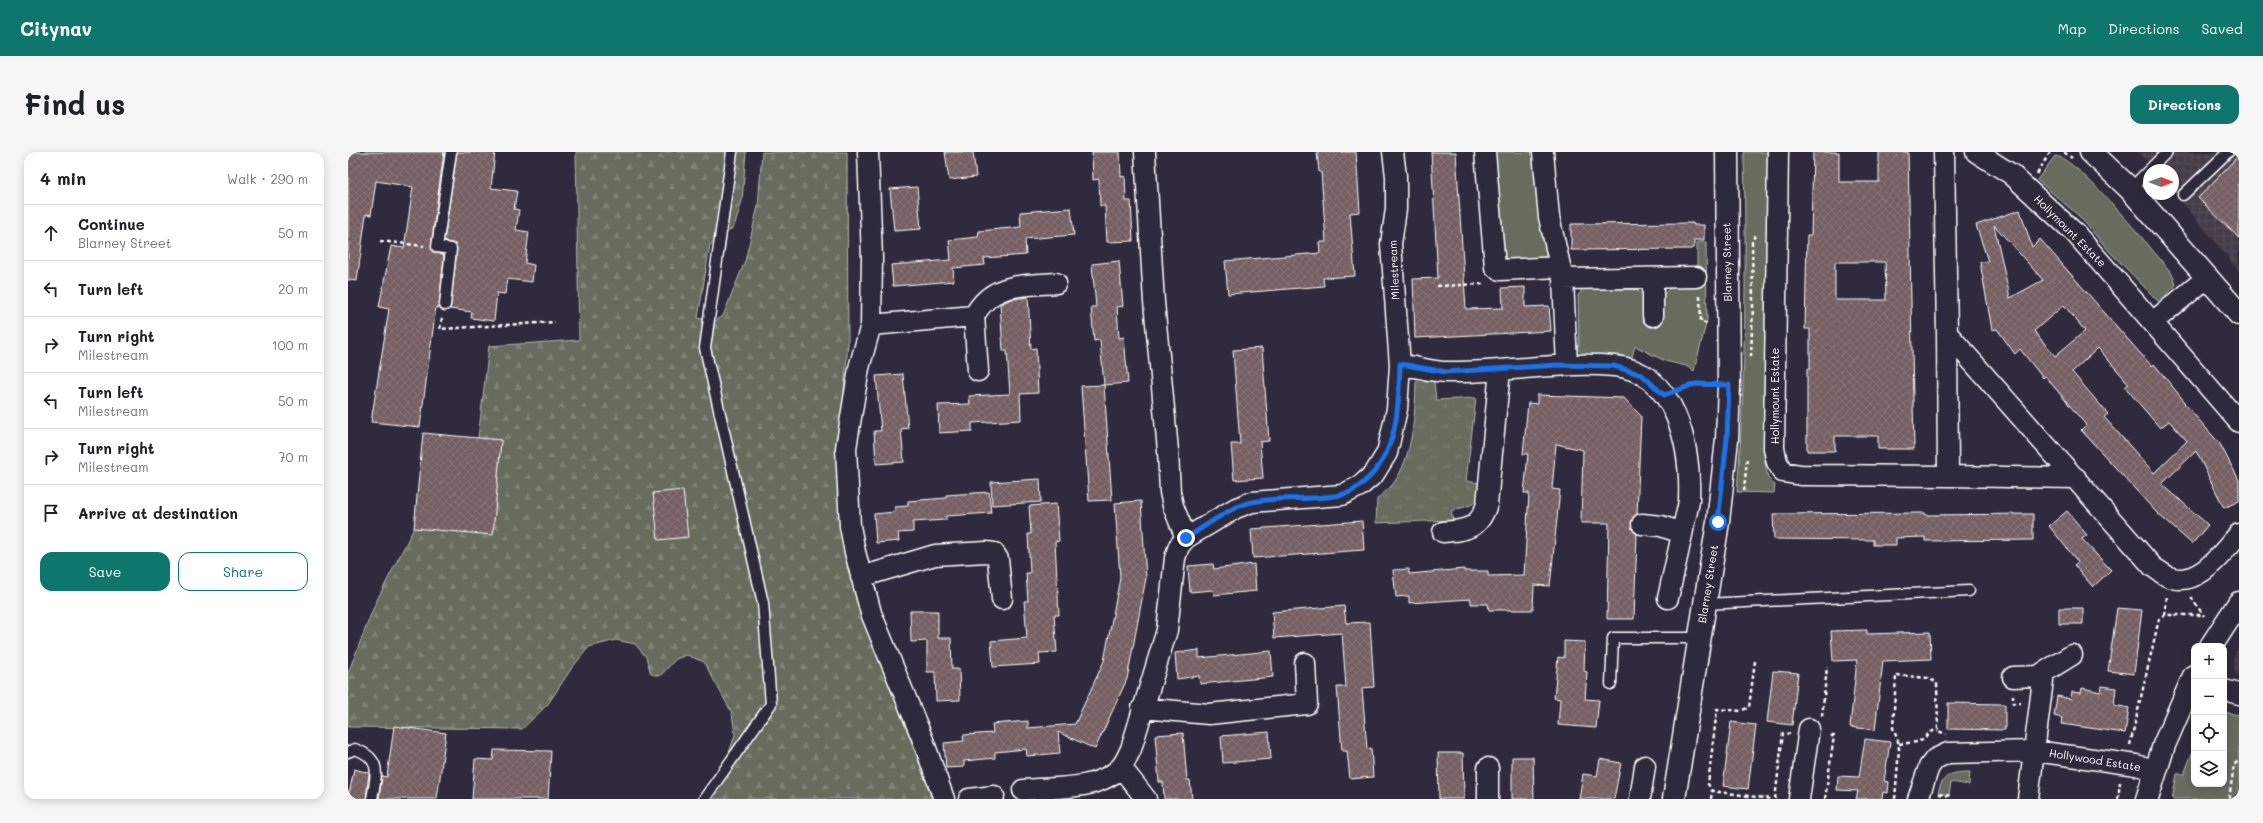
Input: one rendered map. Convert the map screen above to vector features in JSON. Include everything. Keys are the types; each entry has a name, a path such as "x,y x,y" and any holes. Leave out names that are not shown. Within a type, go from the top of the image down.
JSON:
{"street":[{"path":"868,152 872,258 870,325 860,368 846,448 850,526 870,613 923,740 944,799"},
{"path":"1023,790 1090,783 1108,776 1121,767 1131,749 1142,708 1167,630 1175,558 1179,546 1186,538 1173,506 1170,492 1168,451 1154,302 1145,152"},
{"name":"Milestream","path":"1186,538 1236,508 1252,502 1342,495 1360,486 1374,474 1382,462 1391,442 1397,409 1400,364 1391,244 1396,209 1394,152"},
{"path":"1485,152 1495,267 1500,270 1653,278 1698,284"},
{"path":"1543,152 1549,217 1562,273 1567,365"},
{"name":"Blarney Street","path":"1674,799 1706,604 1723,480 1729,385 1727,152"},
{"name":"Hollymount Estate","path":"1778,152 1774,448 1777,462 1783,472 1801,475 2076,478"},
{"path":"1944,152 1948,476"},
{"name":"Hollymount Estate","path":"1976,152 2011,174 2080,237 2154,321 2239,422"},
{"path":"2091,152 2130,189 2239,314"},
{"path":"2154,321 2208,277"},
{"path":"1653,278 1653,316"},
{"path":"978,371 974,316 984,301 995,291 1016,286 1056,283"},
{"path":"870,325 974,316"},
{"path":"1947,333 2153,567 2169,577 2193,577 2202,572 2239,534"},
{"path":"1400,364 1446,372 1567,365 1624,368 1647,378 1664,395 1674,410 1686,451 1689,501 1668,598"},
{"path":"1443,532 1467,530 1478,522 1483,515 1487,504 1500,370"},
{"path":"1642,524 1661,526 1682,533"},
{"path":"861,577 935,555 986,552 994,553 998,559 1002,600"},
{"path":"2213,643 2239,603"},
{"path":"2013,677 2038,676 2072,655"},
{"path":"1142,708 1208,714 1308,704 1305,663"},
{"name":"Hollywood Estate","path":"2028,799 2044,672"},
{"path":"2147,799 2155,770 2172,725 2191,683"},
{"path":"2227,691 2239,694"},
{"path":"1799,799 1818,729"},
{"name":"Hollywood Estate","path":"1926,796 1929,767 1942,755 1948,753 2035,751 2136,764 2155,770"},
{"path":"1640,799 1645,766"},
{"path":"1121,767 1146,799"},
{"path":"1488,768 1488,799"},
{"path":"969,799 994,796"}],"lane":[{"path":"445,305 451,249 437,247 451,152"},
{"path":"704,799 771,704 763,602 705,348 732,152"},
{"path":"2155,164 2167,152"},
{"path":"2183,195 2228,152"},
{"path":"2130,189 2143,176"},
{"path":"1706,604 1969,591"},
{"path":"1611,684 1613,638 1700,638"},
{"path":"348,752 355,749 366,753 373,760 376,772 372,799"}],"path":[{"path":"2028,188 2050,152"},
{"path":"1750,365 1753,304 1752,240 1755,235 1776,224"},
{"path":"380,241 437,247"},
{"path":"1437,286 1483,284 1482,280"},
{"path":"1698,284 1702,322 1711,324"},
{"path":"445,305 440,329 555,322"},
{"path":"1664,395 1695,384 1729,385"},
{"path":"1744,491 1747,452"},
{"path":"2190,596 2203,616 2209,620"},
{"path":"2165,615 2166,597"},
{"path":"2130,744 2159,619 2165,615 2203,616"},
{"path":"1711,799 1712,792 1708,781 1717,709 1741,711 1749,708 1755,661"},
{"path":"1825,799 1834,736 1818,729 1827,667"},
{"path":"1895,799 1899,744 1893,728 1896,675 1928,678 1936,683 1938,731"},
{"path":"2013,703 2027,704"},
{"path":"1899,744 1918,742 1933,731 1938,731 1952,737"},
{"path":"2229,799 2234,764 2239,760"},
{"path":"2118,799 2120,780"},
{"path":"1712,792 1771,799"},
{"path":"1926,796 1951,796"}],"shaded area":[{"path":"2138,152 2239,152 2239,271 2179,198 2179,164 2149,164"},
{"path":"2239,645 2239,678 2234,670 2233,659"}],"green space":[{"path":"576,152 746,152 742,201 734,227 710,245 698,318 713,322 723,316 745,261 758,206 762,152 847,152 848,344 841,425 864,616 929,789 931,799 713,799 735,735 732,713 704,662 687,655 676,659 660,676 651,674 646,657 635,644 616,640 589,647 571,669 548,704 522,729 348,727 348,673 375,604 414,528 493,534 501,440 478,438 489,346 579,340"},
{"path":"1493,152 1535,152 1548,251 1544,258 1504,260"},
{"path":"1744,152 1771,152 1769,185 1764,458 1768,478 1775,485 1774,493 1737,492 1745,322"},
{"path":"2055,156 2066,160 2097,188 2170,271 2174,277 2176,285 2159,302 2110,252 2079,216 2037,180"},
{"path":"1697,242 1706,242 1707,320 1694,371 1686,366 1665,361 1635,346 1631,361 1593,358 1580,351 1575,346 1579,346 1578,295 1581,292 1581,287 1634,287 1644,296 1662,296 1671,287 1702,286 1701,266 1697,265"},
{"path":"1434,381 1436,400 1476,398 1466,481 1480,483 1478,499 1471,505 1451,511 1453,520 1376,523 1377,499 1390,488 1400,473 1409,448 1414,421 1416,382"},
{"path":"2227,713 2239,715 2239,799 2172,799 2177,774 2184,774 2191,756 2191,787 2227,787"},
{"path":"1970,772 1969,785 1951,782 1949,795 1938,793 1942,782 1949,775"}],"building":[{"path":"348,152 444,152 431,246 433,252 444,255 439,308 436,307 420,427 371,422 389,309 379,307 391,246 404,248 413,187 376,181 371,215 366,214 357,281 348,280"},
{"path":"457,152 495,152 491,188 517,191 514,209 519,210 516,230 529,232 525,263 534,265 532,282 507,279 505,294 497,293 494,321 471,318 472,312 450,309 457,249 455,244 444,241"},
{"path":"945,152 973,152 976,177 949,180"},
{"path":"1092,152 1120,152 1121,177 1125,176 1126,201 1131,201 1133,241 1107,242 1105,206 1100,206 1099,179 1093,180"},
{"path":"1317,152 1356,152 1360,212 1350,213 1355,276 1323,278 1324,286 1228,294 1225,261 1320,253 1319,242 1326,242 1321,172 1319,172"},
{"path":"1431,152 1456,152 1466,309 1503,308 1502,288 1525,287 1525,307 1549,306 1551,331 1415,338 1413,279 1438,278"},
{"path":"1813,152 1839,152 1839,182 1879,182 1879,152 1908,152 1914,449 1878,449 1878,436 1835,436 1835,451 1807,451 1807,369 1810,369 1810,329 1805,329 1807,235 1811,235","holes":["1835,262 1885,262 1886,300 1835,300"]},
{"path":"2239,155 2239,238 2198,198"},
{"path":"917,187 921,229 894,231 890,189"},
{"path":"1071,208 1074,235 1025,239 1026,255 984,258 985,265 953,268 954,281 893,286 891,265 951,260 949,240 978,237 979,231 1021,227 1020,212"},
{"path":"2020,210 2032,247 2040,239 2139,352 2152,366 2154,364 2185,402 2184,403 2220,444 2239,480 2239,501 2224,508 2196,451 2162,484 2208,525 2192,544 2157,513 2081,430 2086,425 2045,376 2043,378 2020,349 2015,354 1997,329 1992,330 1980,262 1988,261 1976,225","holes":["1994,225 2043,280 2010,298 2008,288","2064,305 2085,331 2055,356 2034,331","2098,348 2129,384 2125,387 2160,428 2169,421 2187,441 2154,473 2104,417 2108,414 2072,372"]},
{"path":"1693,223 1694,225 1704,225 1704,240 1694,240 1694,247 1691,249 1571,250 1571,224"},
{"path":"1119,261 1123,306 1117,307 1119,338 1124,337 1128,383 1104,385 1100,340 1094,341 1091,307 1096,307 1092,264"},
{"path":"1028,297 1031,349 1036,348 1038,393 1020,394 1021,420 972,423 972,431 939,433 938,405 970,404 969,396 1010,394 1007,351 1003,351 1000,304 1012,299"},
{"path":"1262,348 1269,441 1260,442 1263,478 1234,480 1231,444 1240,444 1233,350"},
{"path":"903,374 908,428 901,429 904,462 876,464 874,431 881,431 876,376"},
{"path":"1104,385 1112,500 1089,501 1081,386"},
{"path":"1537,395 1624,398 1641,416 1637,514 1631,523 1632,529 1637,534 1634,619 1607,619 1609,523 1581,523 1583,450 1556,444 1552,489 1560,490 1550,586 1534,585 1533,610 1489,610 1488,604 1471,604 1471,599 1409,603 1409,596 1396,597 1393,570 1409,569 1409,574 1464,569 1464,571 1488,571 1488,576 1524,575 1529,493 1524,493 1528,454 1523,454 1528,403 1537,404"},
{"path":"423,433 501,440 493,535 414,528"},
{"path":"1040,479 1041,502 992,505 991,482"},
{"path":"683,490 688,537 658,540 653,493"},
{"path":"989,492 991,513 946,516 946,520 913,522 913,532 898,533 899,541 876,543 874,514 895,512 895,507 908,506 908,501 946,498 946,495"},
{"path":"1141,501 1146,578 1127,679 1095,749 1058,732 1060,753 1027,756 1026,749 995,752 995,758 964,761 964,767 946,768 944,743 964,741 963,735 993,733 992,724 1028,721 1028,728 1075,724 1104,661 1120,578 1115,503"},
{"path":"1056,504 1059,541 1055,542 1059,615 1054,615 1057,652 1039,653 1040,664 993,667 991,641 1027,638 1024,601 1028,601 1026,573 1030,573 1028,534 1031,534 1029,506"},
{"path":"2067,511 2087,535 2082,539 2111,570 2093,587 2074,565 2078,562 2049,526"},
{"path":"1925,513 1925,515 2033,514 2033,540 1925,541 1925,537 1896,538 1896,545 1873,545 1873,540 1774,539 1773,514"},
{"path":"1362,521 1364,550 1253,558 1251,529"},
{"path":"1213,564 1214,569 1254,564 1256,591 1214,595 1213,590 1190,592 1188,566"},
{"path":"1344,606 1346,623 1370,622 1374,687 1362,688 1367,749 1371,748 1373,777 1350,779 1347,751 1342,751 1337,687 1346,687 1342,633 1274,638 1272,612"},
{"path":"2059,608 2083,608 2083,624 2059,624"},
{"path":"2117,608 2142,610 2134,674 2108,671"},
{"path":"910,611 938,611 938,638 951,638 952,669 959,669 960,700 936,701 935,672 927,672 927,641 911,642"},
{"path":"1867,630 1867,634 1930,632 1931,659 1883,661 1875,730 1850,727 1857,660 1833,661 1831,631"},
{"path":"1564,641 1585,642 1584,671 1587,672 1585,699 1599,700 1596,728 1558,725 1560,699 1554,698 1558,657 1564,658"},
{"path":"1199,650 1199,658 1271,651 1273,677 1200,684 1199,676 1177,679 1175,653"},
{"path":"1773,671 1798,673 1792,725 1767,722"},
{"path":"2102,686 2116,688 2114,705 2129,708 2125,733 2061,724 2062,718 2054,716 2057,696 2071,699 2072,692 2081,693 2082,688 2101,692"},
{"path":"1948,703 2005,704 2005,730 1948,729"},
{"path":"1731,722 1756,725 1748,789 1723,786"},
{"path":"394,726 446,733 437,799 379,799 382,776 387,777"},
{"path":"1269,732 1271,759 1223,763 1221,736"},
{"path":"1183,733 1187,780 1190,780 1192,799 1164,799 1163,782 1159,782 1155,735"},
{"path":"1865,739 1890,742 1884,781 1889,782 1888,793 1883,792 1882,799 1856,799 1858,791 1837,790 1838,776 1859,777"},
{"path":"494,750 551,751 548,799 472,799 475,759 493,760"},
{"path":"1438,753 1463,753 1464,799 1439,799"},
{"path":"1512,757 1533,757 1534,799 1512,799"},
{"path":"1600,759 1621,763 1614,799 1579,799 1583,774 1597,776"},
{"path":"354,769 369,773 366,799 348,799"}],"route":[{"path":"1186,538 1236,508 1252,502 1342,495 1360,486 1374,474 1387,454 1391,442 1397,409 1400,364 1446,372 1500,370 1558,365 1614,366 1642,375 1651,381 1664,395 1695,384 1729,385 1727,439 1718,522"}]}
